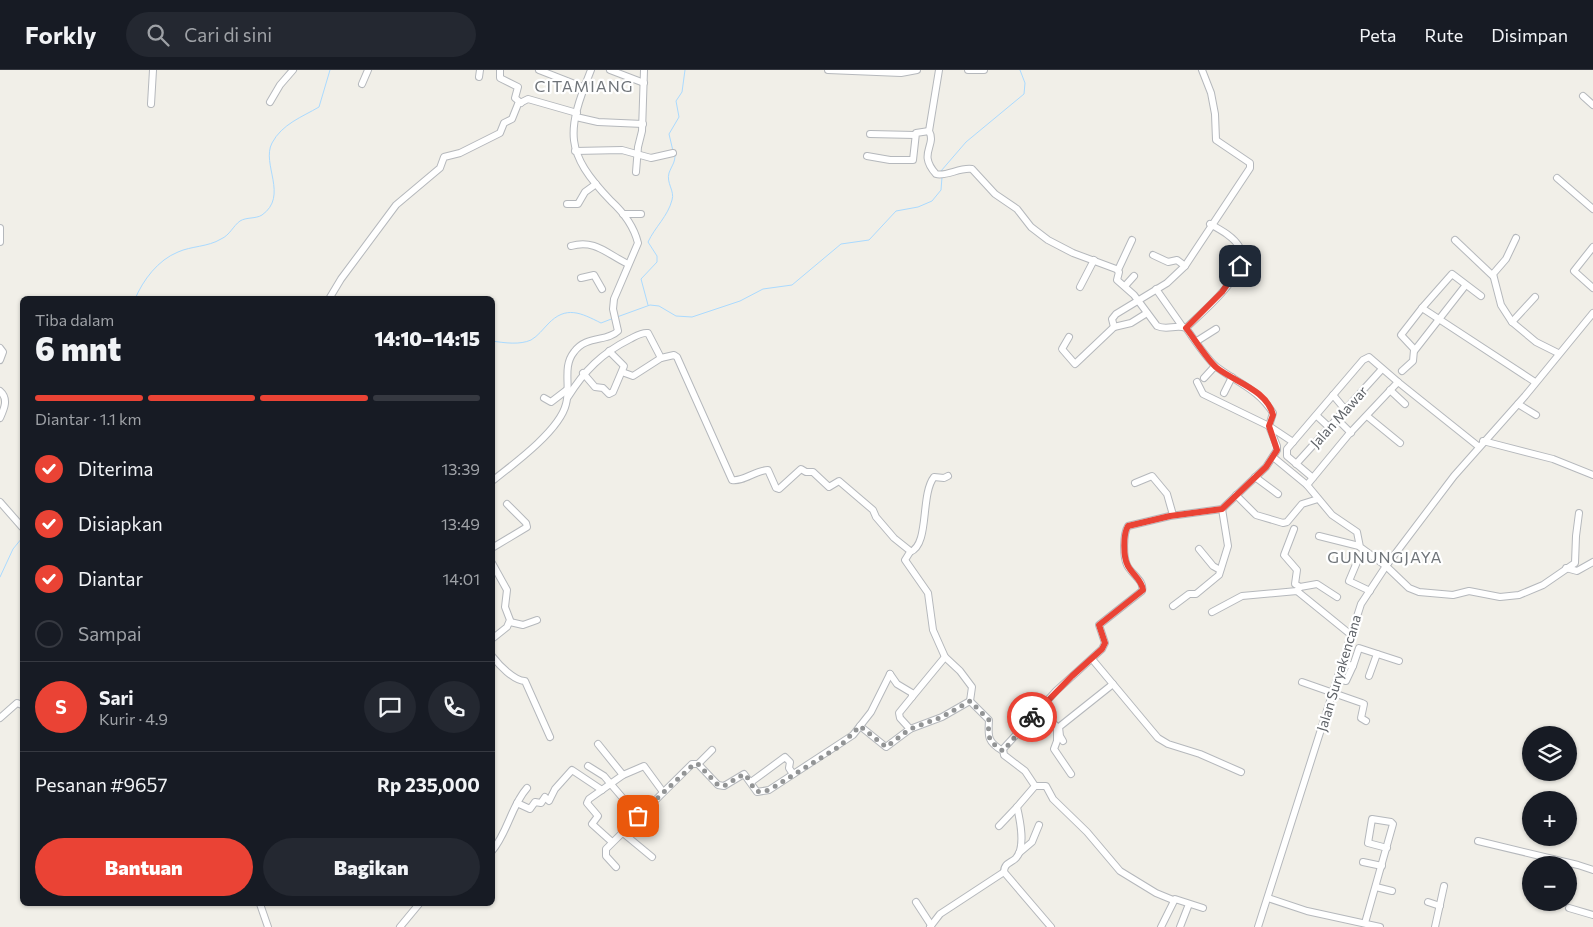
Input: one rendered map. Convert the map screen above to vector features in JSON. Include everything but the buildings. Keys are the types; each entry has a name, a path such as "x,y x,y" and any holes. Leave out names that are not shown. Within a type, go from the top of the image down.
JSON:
{"street":[{"path":"151,104 153,70"},
{"path":"270,102 280,84 293,70"},
{"path":"362,84 368,70"},
{"path":"500,70 500,78 518,87 515,98 521,104"},
{"path":"539,70 585,88"},
{"path":"568,397 567,367 574,351 589,340 616,334 618,330 614,299 638,243 623,214 596,184 581,164 575,151 573,139 577,115 591,70"},
{"path":"610,70 644,83"},
{"path":"636,172 642,124 644,70"},
{"path":"828,70 905,73 918,70"},
{"path":"939,70 929,131 931,138 927,160 936,174 941,175 957,170 972,169 995,194 1017,209 1029,224 1041,234 1073,253 1118,270"},
{"path":"968,70 984,70"},
{"path":"1114,327 1112,322 1115,315 1156,289 1184,266 1200,246 1210,224 1220,215 1246,176 1250,164 1216,140 1215,114 1211,93 1202,70"},
{"path":"1583,96 1593,105"},
{"path":"331,296 396,205 440,168 444,157 460,153 500,133 504,124 512,120 518,105 530,100 598,122 642,124"},
{"path":"868,156 890,160 913,160 917,131 929,131"},
{"path":"870,134 916,135"},
{"path":"575,151 622,150 651,158 673,153"},
{"path":"1557,178 1593,208"},
{"path":"567,204 578,204 585,192 596,184"},
{"path":"623,214 641,214"},
{"path":"1132,240 1118,270 1117,279 1138,299 1146,313 1160,328 1184,327 1222,292 1240,266 1242,255 1235,242 1210,224"},
{"path":"0,228 0,240"},
{"path":"1493,276 1506,259 1516,238"},
{"path":"1455,240 1493,276 1502,308 1512,322 1536,342 1558,353"},
{"path":"571,246 586,243 594,245 628,264"},
{"path":"1593,247 1574,271 1593,288"},
{"path":"1153,255 1168,262 1177,260 1184,266"},
{"path":"1080,287 1094,260"},
{"path":"1414,350 1400,335 1452,274 1465,286 1481,296"},
{"path":"581,278 594,275 602,289"},
{"path":"1125,286 1134,276"},
{"path":"1414,350 1418,349 1465,286"},
{"path":"1003,751 1039,708 1105,646 1099,625 1143,590 1142,585 1127,564 1126,529 1136,522 1222,509 1273,457 1278,446 1269,426 1273,415 1268,405 1250,387 1215,366 1156,289"},
{"path":"1512,322 1535,297"},
{"path":"1422,308 1535,382"},
{"path":"1069,336 1062,350 1075,364 1114,327 1131,323 1146,313"},
{"name":"Jalan Suryakencana","path":"1258,927 1361,604 1386,566 1481,443 1518,404 1558,353 1593,313"},
{"path":"1197,341 1216,329"},
{"path":"495,478 561,417 568,397 583,373 608,351 646,332 661,358"},
{"path":"0,348 3,352 0,360"},
{"path":"1402,371 1412,362 1414,350"},
{"path":"583,373 595,387 603,388 609,394 614,390 624,366 608,351"},
{"path":"622,372 633,376 661,358 674,355 677,357 732,480 736,481 756,472 768,470 778,489 802,469 806,472 813,472 828,487 839,482 873,510 876,517 894,538 910,552"},
{"path":"1313,478 1286,455 1287,450 1364,358 1369,357 1382,370 1481,443 1553,459 1593,475"},
{"path":"1204,378 1215,366"},
{"name":"Jalan Mawar","path":"1296,464 1382,370"},
{"path":"1224,393 1232,377"},
{"path":"1197,382 1203,394 1269,426 1293,442"},
{"path":"1307,486 1351,433 1398,382"},
{"path":"544,398 551,402 568,389"},
{"path":"1390,390 1405,404"},
{"path":"0,391 6,402 0,418"},
{"path":"1333,395 1343,407 1349,407"},
{"path":"1518,404 1536,415"},
{"path":"1317,416 1330,428"},
{"path":"1367,416 1400,443"},
{"path":"1338,420 1351,433"},
{"path":"1273,457 1307,486 1332,515 1357,532 1360,536 1359,546"},
{"path":"1135,483 1154,474 1167,494 1173,515"},
{"path":"948,476 944,478 934,477 931,480 925,497 926,512 922,525 922,538 916,549 910,552 905,560 928,593 933,630 945,657 960,670 972,687 970,701"},
{"path":"1255,477 1278,494"},
{"path":"1236,495 1256,515 1283,523 1287,522 1302,504 1318,499"},
{"path":"0,502 20,525"},
{"path":"495,546 527,528 526,523 508,504"},
{"path":"1173,606 1187,594 1195,595 1217,577 1229,543 1222,509"},
{"path":"1319,536 1359,546 1386,566 1400,582 1419,592 1453,595 1473,591 1500,597 1519,595 1543,585 1575,562 1576,536 1580,513"},
{"path":"1294,529 1284,556 1297,570 1295,584 1350,634"},
{"path":"1200,549 1213,566 1220,570"},
{"path":"1357,562 1349,582 1370,591"},
{"path":"1566,568 1578,571 1593,562"},
{"path":"495,568 506,588 505,607 510,622"},
{"path":"1212,612 1242,596 1299,589 1316,584 1337,597"},
{"path":"510,622 523,625 537,620"},
{"path":"495,637 510,622"},
{"path":"1338,679 1346,681 1359,648 1399,661"},
{"path":"1369,676 1377,654"},
{"path":"910,729 899,715 904,705 945,657"},
{"path":"1092,658 1158,738 1168,744 1200,754 1241,772"},
{"path":"495,659 517,680 524,680 550,737"},
{"path":"1341,663 1353,666"},
{"path":"698,764 718,785 724,786 744,774 751,782 754,790 761,792 769,790 840,746 872,712 890,674 897,684 911,692 912,697"},
{"path":"1302,682 1364,704 1360,718 1366,721"},
{"path":"1063,741 1060,736 1059,727 1112,684"},
{"path":"860,726 886,747 910,729 942,717 970,701"},
{"path":"970,701 989,720 987,734 991,741 1003,751 1004,755 1025,771 1035,786"},
{"path":"0,718 18,703 20,704"},
{"path":"1039,708 1057,727 1057,743 1054,749 1071,774"},
{"path":"598,744 623,775"},
{"path":"616,867 605,854 612,842 692,764 698,764 712,750"},
{"path":"751,782 785,757 790,762 789,768 793,774"},
{"path":"588,766 604,776 638,816"},
{"path":"612,842 593,824 598,815 588,803 589,799 623,775 646,766 663,792"},
{"path":"517,803 530,809 535,802 541,803 545,798 549,801 556,789 572,770 602,790"},
{"path":"999,826 1035,786 1046,786 1053,800 1087,832 1120,871 1156,894 1204,908"},
{"path":"495,847 504,834 517,803 527,788"},
{"path":"916,902 931,926 940,914 1004,872 1006,865 1016,858 1019,852 1022,824 1017,807"},
{"path":"1365,923 1387,848 1392,823 1372,819 1368,843 1387,848"},
{"path":"1019,852 1032,842 1039,825"},
{"path":"623,833 652,857"},
{"path":"1478,841 1593,870"},
{"path":"1364,862 1382,866"},
{"path":"1004,872 1051,927"},
{"path":"1435,927 1444,886"},
{"path":"1376,887 1392,891"},
{"path":"1268,898 1307,910 1380,927"},
{"path":"1162,927 1173,900"},
{"path":"1428,902 1440,906"},
{"path":"1180,927 1189,904"},
{"path":"261,906 268,927"},
{"path":"400,927 417,906"},
{"path":"1577,910 1593,914"}],"waterway":[{"path":"136,296 152,271 164,260 183,250 216,242 227,235 240,221 260,216 270,207 274,189 270,160 272,143 276,136 287,126 319,107 330,70"},
{"path":"673,151 669,134 679,117 676,101 682,92 685,70"},
{"path":"941,171 966,142 1024,94 1025,83 1020,70"},
{"path":"648,305 641,279 657,262 657,256 648,242 668,211 673,197 668,177 675,155"},
{"path":"617,317 650,305 659,306 676,316 692,317 740,301 763,289 792,285 841,244 869,240 896,211 918,207 932,201 941,190 942,177"},
{"path":"495,341 527,342 561,314 580,314 601,323 614,318"},
{"path":"0,577 13,549 20,540"}],"way so far":[{"path":"638,816 692,764 698,764 711,780 718,785 724,786 744,774 751,782 754,790 761,792 769,790 840,746 853,736 860,726 886,747 910,729 942,717 966,701 970,701 989,720 987,734 991,741 1003,751 1032,717"}],"district":[{"name":"CITAMIANG","path":"584,86"},
{"name":"GUNUNGJAYA","path":"1385,557"}],"route":[{"path":"1032,717 1056,691 1105,646 1099,625 1143,590 1142,585 1132,573 1126,560 1125,533 1128,526 1136,522 1196,511 1222,509 1266,467 1277,450 1278,446 1269,426 1273,413 1268,405 1250,387 1212,363 1186,328 1229,285 1240,266"}]}
